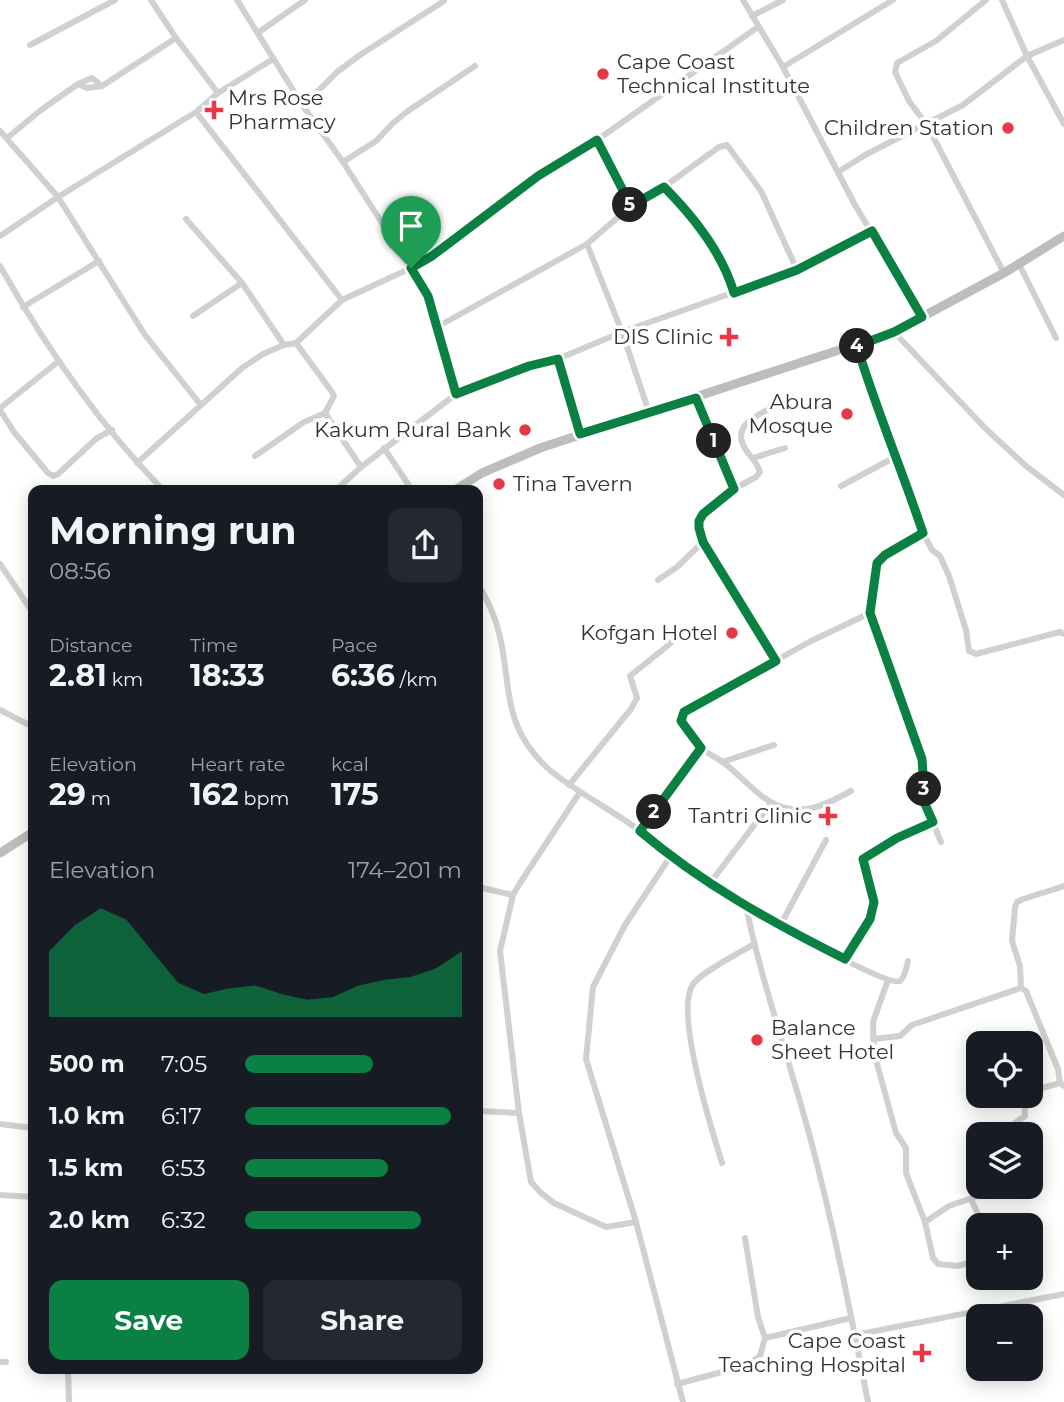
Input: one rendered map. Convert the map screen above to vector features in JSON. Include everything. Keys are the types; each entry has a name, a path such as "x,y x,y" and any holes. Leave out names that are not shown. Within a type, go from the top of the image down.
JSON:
{"main road":[{"path":"464,485 504,463 580,434 894,332 1004,273 1064,236"},
{"path":"0,853 28,835"}],"street":[{"path":"30,45 115,0"},
{"path":"151,0 218,93"},
{"path":"237,0 303,106 343,162 424,287 456,394"},
{"path":"259,32 305,0"},
{"path":"743,0 922,317"},
{"path":"752,16 783,0"},
{"path":"783,67 893,0"},
{"path":"986,0 936,41 897,63 895,72 909,101 927,125 1004,273"},
{"path":"1002,0 1027,56 1064,124"},
{"path":"303,106 337,72 444,1"},
{"path":"137,463 242,368 263,354 296,343 342,300 432,256 538,176 597,140 758,27"},
{"path":"7,138 78,84 88,88 102,86 176,38"},
{"path":"838,172 865,155 963,105 1027,56 1064,40"},
{"path":"0,236 196,112 218,93 273,59"},
{"path":"343,162 376,141 408,111 475,66"},
{"path":"196,112 342,300"},
{"path":"0,131 58,197 145,335 200,404"},
{"path":"597,140 631,206"},
{"path":"437,327 587,244 631,206 664,187 719,147 727,145 761,191 797,270"},
{"path":"664,187 708,239 725,264 734,293"},
{"path":"186,219 242,283 284,345"},
{"path":"341,485 384,448 456,394 797,270 872,231"},
{"path":"587,244 622,332 649,412"},
{"path":"23,307 99,261"},
{"path":"1018,264 1056,338"},
{"path":"0,266 23,307 73,382 137,463 158,485"},
{"path":"192,316 242,283"},
{"path":"894,332 985,428 1026,466 1064,495"},
{"path":"255,456 304,422 325,413 334,396 296,343"},
{"path":"857,346 874,403 897,456 923,533 932,550 940,556 949,576 972,653 1060,632 1064,634"},
{"path":"558,359 580,434"},
{"path":"59,361 0,409 14,432 53,476 97,438 112,430"},
{"path":"696,398 734,489"},
{"path":"773,407 750,418 742,430 741,441 760,472 757,477 734,489 703,514 699,528 703,542 776,661"},
{"path":"325,413 361,467"},
{"path":"384,448 409,485"},
{"path":"753,458 785,448"},
{"path":"841,486 897,456"},
{"path":"923,533 885,555 877,563 870,613 922,759 925,804 941,842"},
{"path":"657,580 677,567 703,542"},
{"path":"0,565 28,606"},
{"path":"483,592 500,635 507,690 515,723 534,753 549,770 640,831 670,857 746,906 845,959 888,980 900,980 908,961"},
{"path":"851,791 830,803 813,808 786,808 771,803 701,748 681,721 684,712 826,634 870,613"},
{"path":"569,785 631,709 637,698 630,678 632,673 671,643"},
{"path":"0,710 28,724"},
{"path":"722,762 774,746"},
{"path":"640,831 701,748"},
{"path":"580,792 513,895 500,951 519,1113 531,1181 541,1193 554,1203 600,1225 612,1227 636,1222"},
{"path":"710,883 771,803"},
{"path":"845,959 870,919 874,902 863,859 897,838 933,822"},
{"path":"781,924 826,840"},
{"path":"670,857 625,925 593,987 586,1059 636,1222 682,1402"},
{"path":"1021,988 1020,965 1012,941 1017,902 1064,886"},
{"path":"483,888 513,895"},
{"path":"746,906 754,944 808,1129 868,1402"},
{"path":"722,1163 703,1098 687,1018 688,995 696,981 754,944"},
{"path":"888,980 873,1022 876,1065 896,1133 906,1148 906,1173 925,1222 933,1258 938,1264 966,1264"},
{"path":"873,1039 900,1036 912,1025 1021,988"},
{"path":"1021,988 1026,991 1062,1084 1043,1088"},
{"path":"1016,1122 1024,1116 1024,1108"},
{"path":"483,1111 519,1113"},
{"path":"0,1124 28,1127"},
{"path":"0,1195 28,1197"},
{"path":"925,1222 949,1206 971,1199 977,1213"},
{"path":"677,1384 748,1365 760,1356 765,1338 756,1306 745,1238"},
{"path":"855,1335 1064,1294"},
{"path":"765,1338 851,1318"},
{"path":"68,1374 69,1402"}],"place":[{"name":"Cape Coast Technical Institute","path":"603,74"},
{"name":"Mrs Rose Pharmacy","path":"214,110"},
{"name":"Children Station","path":"1008,128"},
{"name":"DIS Clinic","path":"729,337"},
{"name":"Abura Mosque","path":"847,414"},
{"name":"Kakum Rural Bank","path":"525,430"},
{"name":"Tina Tavern","path":"499,484"},
{"name":"Kofgan Hotel","path":"732,633"},
{"name":"Tantri Clinic","path":"828,816"},
{"name":"Balance Sheet Hotel","path":"757,1040"},
{"name":"Cape Coast Teaching Hospital","path":"922,1353"}],"route":[{"path":"597,140 631,206 664,187 674,196 725,264 734,293 797,270 872,231 922,317 894,332 857,346 874,403 897,456 923,533 885,555 877,563 870,613 922,759 925,804 933,822 897,838 863,859 874,902 870,919 845,959 746,906 670,857 640,831 701,748 681,721 684,712 776,661 703,542 699,521 703,514 734,489 696,398 580,434 558,359 529,366 456,394 428,296 411,268 432,256 538,176 597,140"}]}
